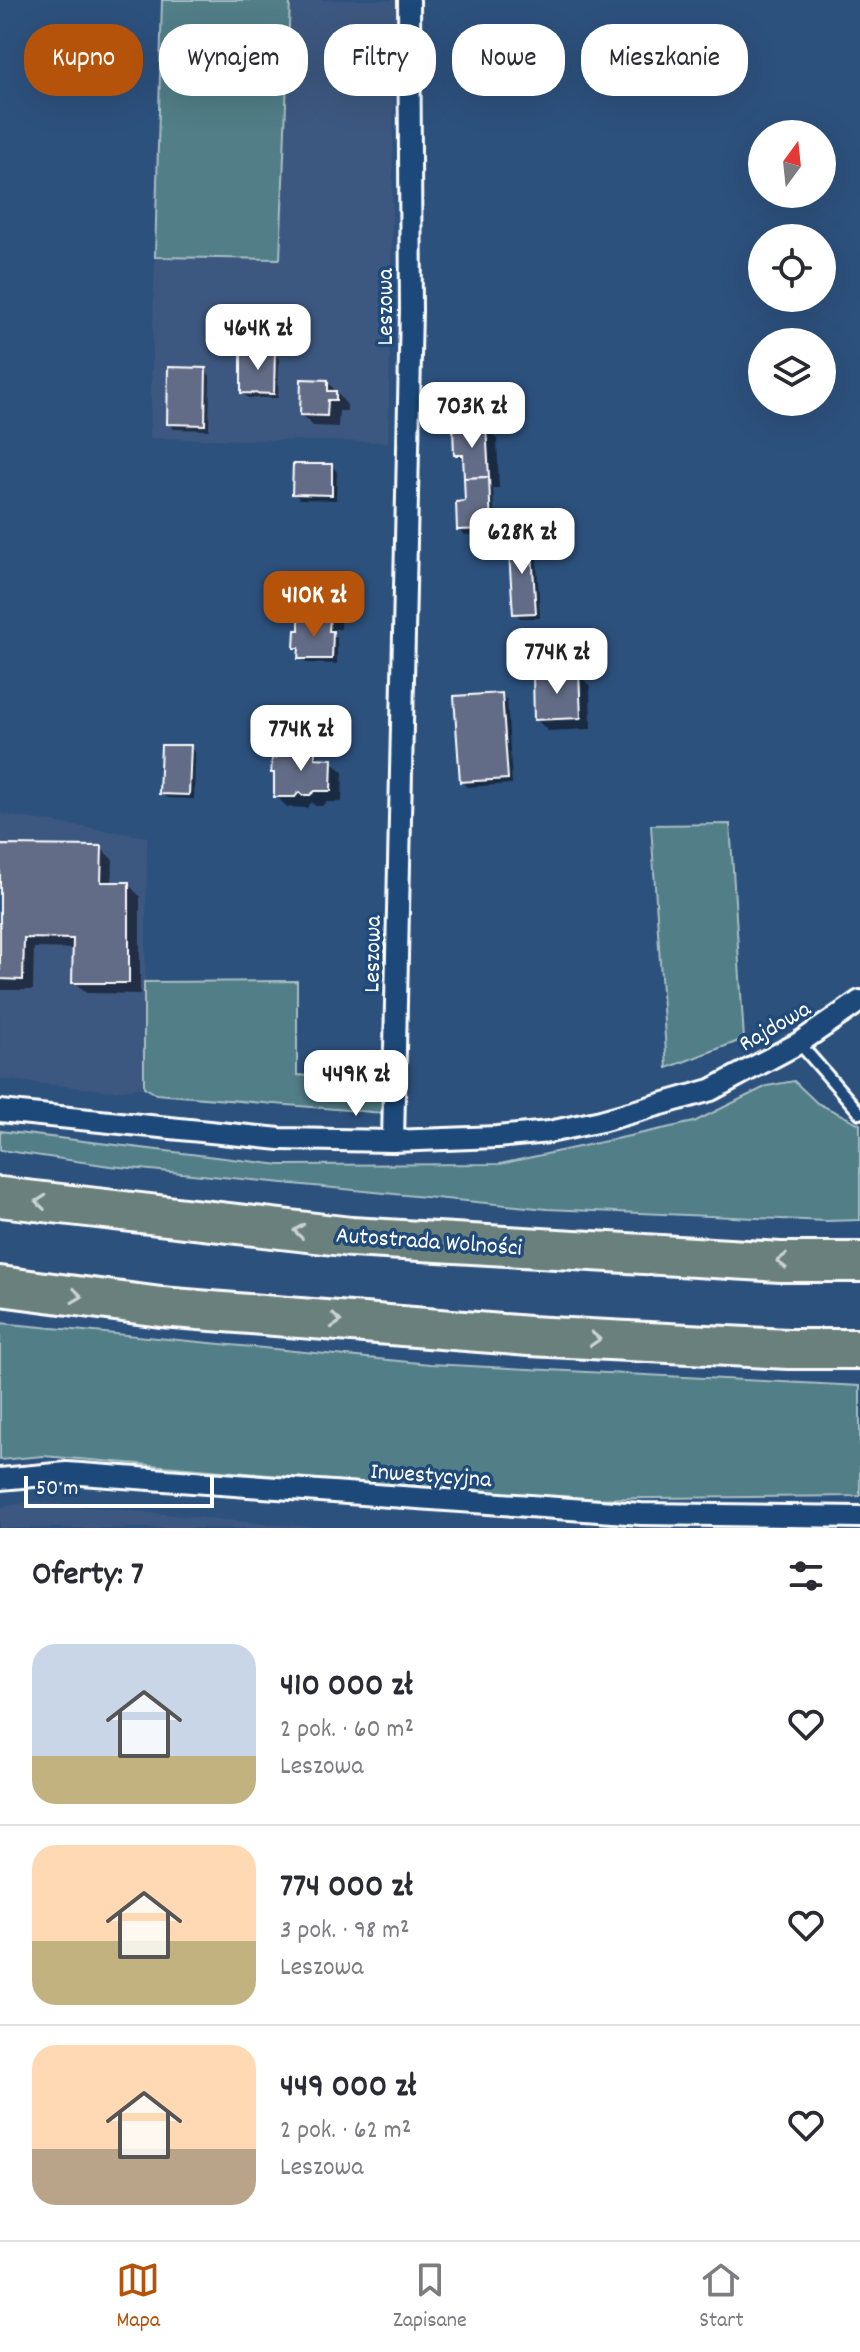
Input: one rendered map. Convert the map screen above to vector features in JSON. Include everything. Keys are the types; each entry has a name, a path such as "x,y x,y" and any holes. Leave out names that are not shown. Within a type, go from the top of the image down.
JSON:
{"highway":[{"name":"Autostrada Wolności","path":"0,1197 351,1237 781,1262 860,1262"},
{"path":"0,1286 161,1307 529,1336 788,1349 860,1349"}],"street":[{"name":"Leszowa","path":"393,1141 409,402 409,0"},
{"name":"Rajdowa","path":"0,1111 280,1139 393,1141 549,1132 601,1121 711,1090 799,1043 860,1001"},
{"name":"Inwestycyjna","path":"0,1479 67,1473 641,1514 860,1517"}],"lane":[{"path":"799,1043 860,1113"}],"shaded area":[{"path":"290,0 396,0 396,24 324,24 324,96 394,96 388,442 150,438 155,257 280,258 286,96 308,96 308,24 289,24"},
{"path":"0,814 147,837 144,1087 114,1091 0,1079"},
{"path":"35,1502 333,1528 0,1528 0,1507"}],"green space":[{"path":"162,0 290,0 289,24 161,24"},
{"path":"159,96 286,96 280,259 155,257"},
{"path":"730,824 744,1039 667,1068 651,825"},
{"path":"297,981 297,1075 387,1082 383,1113 156,1094 144,1087 144,982"},
{"path":"794,1081 817,1103 860,1124 860,1220 547,1209 110,1166 0,1150 0,1131 281,1165 500,1164 694,1122 767,1086"},
{"path":"0,1323 430,1364 860,1386 860,1496 557,1499 43,1456 0,1460"}],"building":[{"path":"241,351 275,351 274,394 241,393"},
{"path":"168,367 206,368 205,425 167,424"},
{"path":"301,379 328,380 328,391 336,391 336,400 328,400 327,416 300,415"},
{"path":"486,425 489,477 464,478 463,455 454,455 453,427"},
{"path":"293,464 332,464 332,495 292,494"},
{"path":"489,477 491,529 457,530 456,502 465,501 464,478"},
{"path":"531,537 536,613 513,614 508,538"},
{"path":"300,576 335,577 334,607 331,607 330,618 299,618 299,606 295,606"},
{"path":"299,618 330,618 332,659 298,659 299,648 294,648"},
{"path":"579,672 581,718 534,720 533,674"},
{"path":"502,693 508,779 460,782 454,696"},
{"path":"161,745 191,745 189,795 159,794"},
{"path":"282,748 315,749 315,758 332,759 331,791 274,797 272,758 282,752"},
{"path":"0,845 102,846 101,882 129,882 129,983 72,983 73,939 24,938 23,980 0,979"}]}
